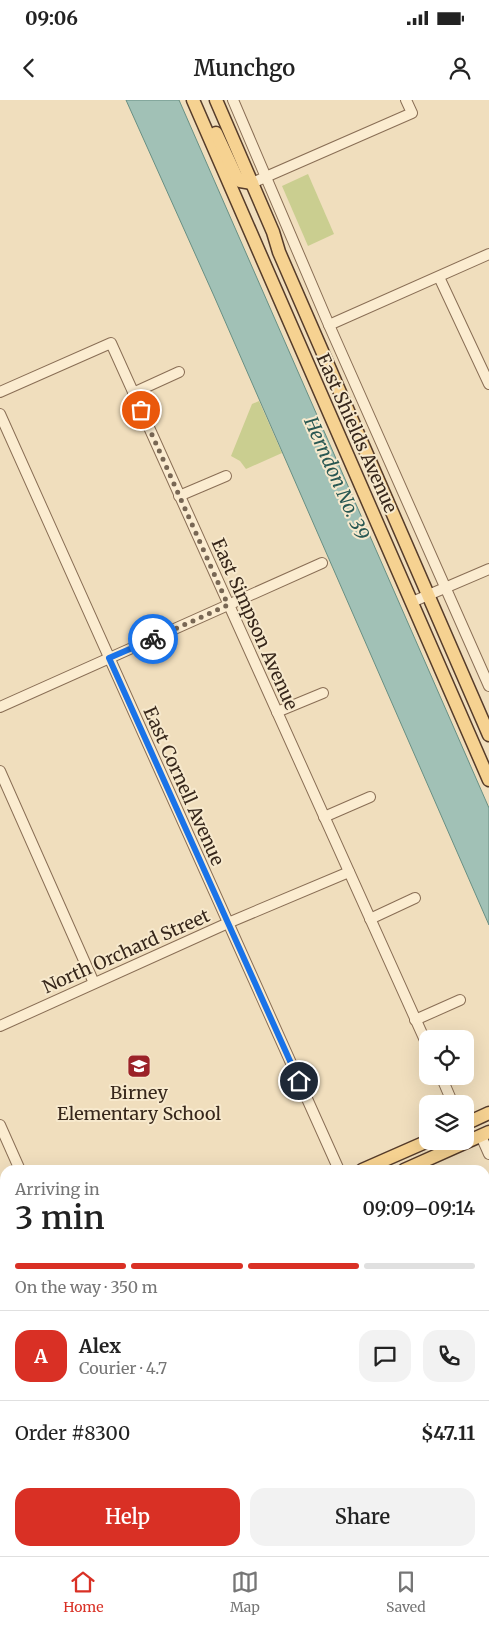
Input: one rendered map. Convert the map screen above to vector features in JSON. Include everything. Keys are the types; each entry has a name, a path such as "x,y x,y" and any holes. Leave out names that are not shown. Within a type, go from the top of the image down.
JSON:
{"main road":[{"name":"East Shields Avenue","path":"193,100 489,780"},
{"path":"193,100 215,131 236,176 240,181 252,183"},
{"name":"East Shields Avenue","path":"216,100 273,232 279,252 489,735"},
{"path":"474,1120 489,1113"},
{"path":"415,1165 485,1134"},
{"path":"373,1165 419,1145"},
{"path":"405,1165 431,1150"}],"street":[{"path":"233,100 329,324 489,686"},
{"path":"252,183 412,113 406,100"},
{"path":"329,324 489,254"},
{"path":"439,276 489,384"},
{"name":"East Simpson Avenue","path":"0,392 111,343 420,1030"},
{"path":"133,393 179,372"},
{"name":"East Cornell Avenue","path":"0,414 337,1165"},
{"path":"180,496 226,476"},
{"path":"0,707 322,563"},
{"path":"412,602 489,568"},
{"path":"277,712 323,693"},
{"path":"0,772 94,983"},
{"path":"324,817 370,797"},
{"name":"North Orchard Street","path":"0,1026 349,872"},
{"path":"370,919 415,898"},
{"path":"415,1020 460,1000"},
{"path":"0,1125 18,1165"},
{"path":"485,1134 489,1154"}],"green space":[{"path":"308,174 334,234 308,246 282,186"},
{"path":"259,401 282,453 246,469 240,461 231,456 252,404"}],"water":[{"name":"Herndon No. 39","path":"126,100 179,100 489,808 489,925 214,296"}],"way so far":[{"path":"141,410 228,605 153,639"}],"place":[{"name":"Birney Elementary School","path":"139,1066"}],"route":[{"path":"153,639 109,658 299,1081"}]}
